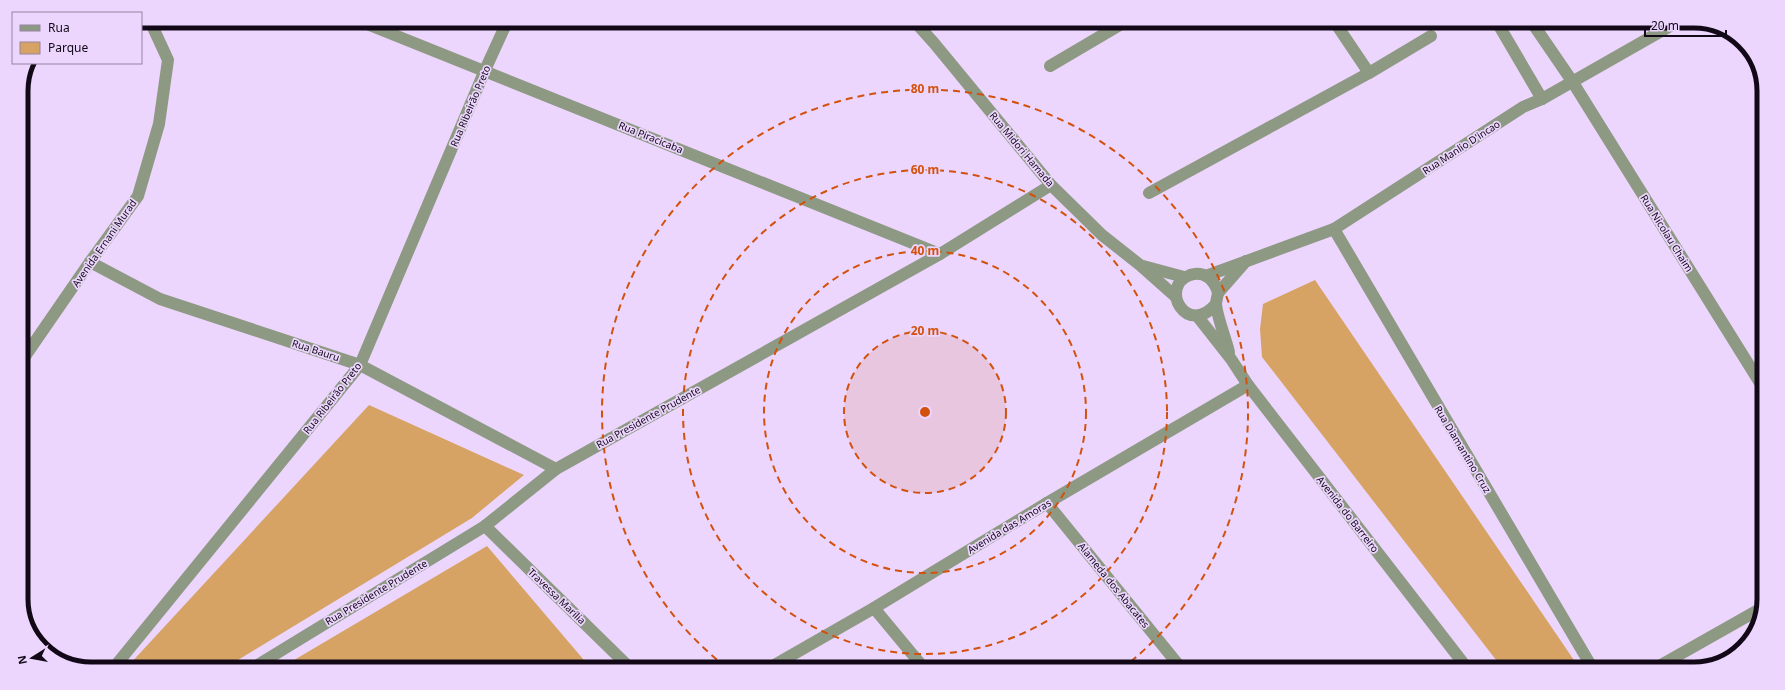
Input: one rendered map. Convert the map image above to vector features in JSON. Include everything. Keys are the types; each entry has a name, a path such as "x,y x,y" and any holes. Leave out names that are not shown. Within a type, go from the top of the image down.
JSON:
{"street":[{"name":"Avenida Ernani Murad","path":"28,352 138,196 159,124 168,60 153,28"},
{"name":"Rua Piracicaba","path":"377,28 940,254"},
{"name":"Rua Ribeirão Preto","path":"118,662 360,364 504,28"},
{"name":"Rua Midori Hamada","path":"920,28 1051,185 1102,235 1140,265 1176,297"},
{"path":"1050,66 1115,28"},
{"path":"1339,28 1369,72"},
{"path":"1500,28 1542,100"},
{"name":"Rua Nicolau Chaim","path":"1537,28 1572,81 1757,378"},
{"name":"Rua Manlio D'incao","path":"1206,276 1334,229 1523,107 1542,100 1572,81 1667,28"},
{"path":"1149,193 1369,72 1431,36"},
{"name":"Rua Presidente Prudente","path":"263,662 485,526 556,469 940,254 1051,185"},
{"name":"Rua Diamantino Cruz","path":"1334,229 1589,662"},
{"name":"Rua Manlio D'incao","path":"1217,299 1247,260"},
{"name":"Rua Bauru","path":"90,262 160,299 360,364 556,469"},
{"name":"Rua Midori Hamada","path":"1140,265 1184,277"},
{"path":"1195,274 1206,276 1214,283 1217,299 1209,312 1198,317 1188,314 1179,307 1176,297 1178,286 1184,277 1195,274"},
{"name":"Avenida do Barreiro","path":"1217,299 1231,359"},
{"name":"Avenida do Barreiro","path":"1198,317 1231,359 1248,385 1462,662"},
{"name":"Avenida das Amoras","path":"780,662 874,608 1047,503 1248,385"},
{"name":"Alameda dos Abacates","path":"1047,503 1176,662"},
{"name":"Travessa Marília","path":"485,526 625,662"},
{"path":"874,608 919,662"},
{"path":"1666,662 1755,612"}],"green space":[{"path":"1315,280 1575,662 1498,662 1262,357 1260,329 1263,304"},
{"path":"369,405 524,475 472,518 235,662 132,662"},
{"path":"487,546 586,662 291,662"}]}
